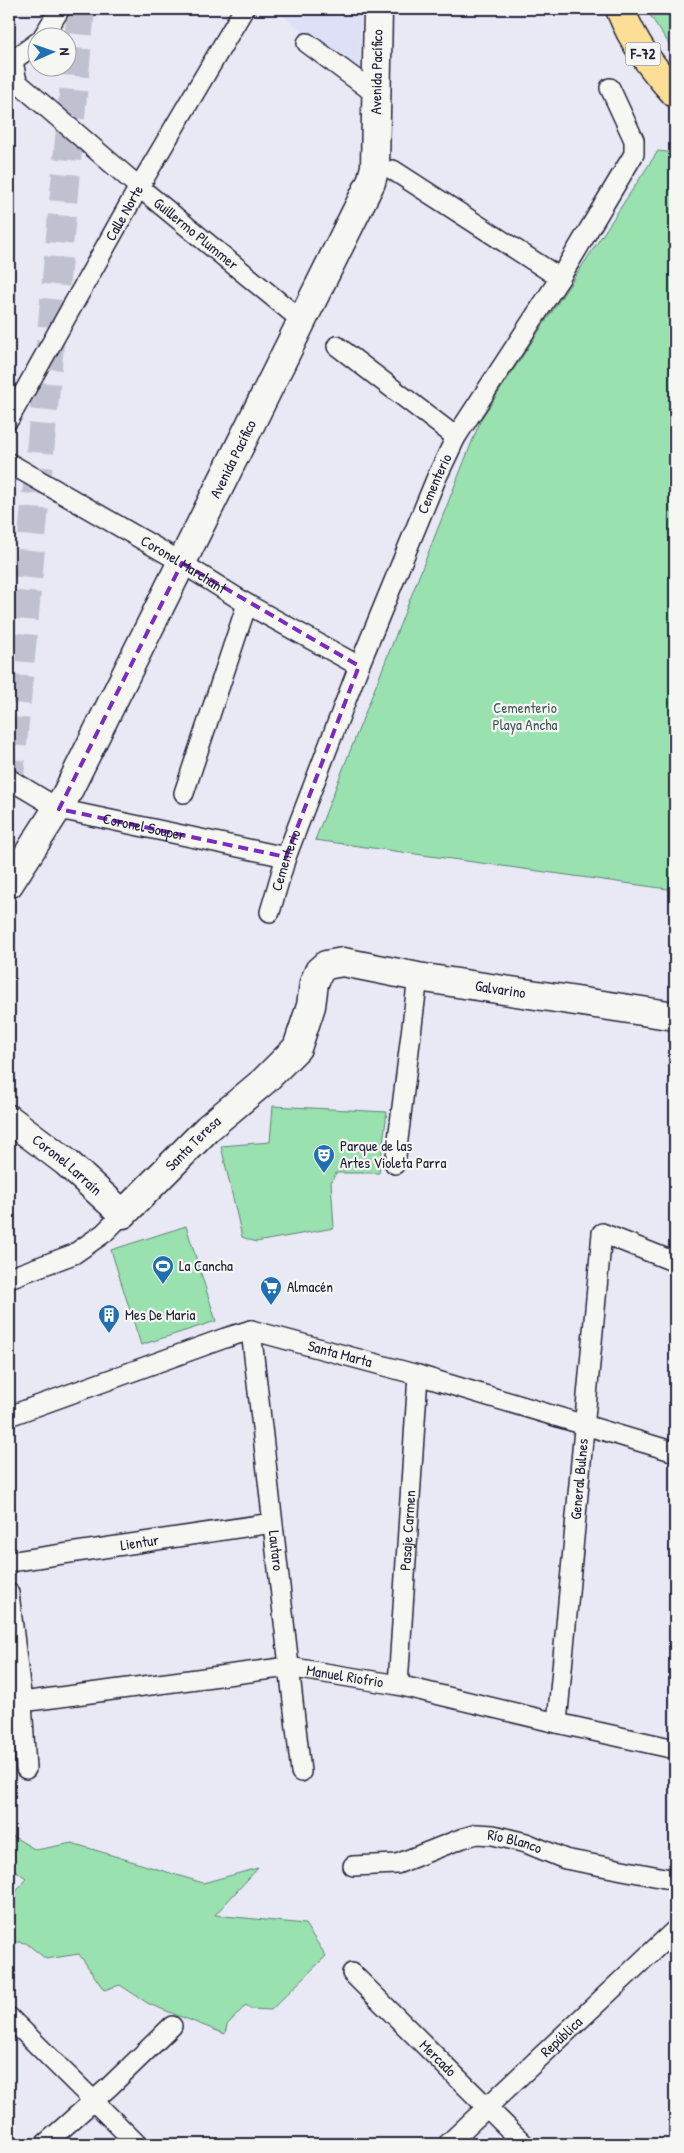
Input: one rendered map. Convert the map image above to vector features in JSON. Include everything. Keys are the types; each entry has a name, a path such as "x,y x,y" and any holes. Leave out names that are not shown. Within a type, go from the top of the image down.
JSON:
{"main road":[{"name":"F-72","path":"620,9 638,47 655,72 675,93"}],"street":[{"path":"48,28 60,9"},
{"name":"Calle Norte","path":"9,419 140,187 244,9"},
{"name":"Avenida Pacífico","path":"9,884 58,809 371,182 375,167 378,9"},
{"path":"307,43 377,95"},
{"path":"11,62 28,49"},
{"name":"Guillermo Plummer","path":"11,62 13,89 140,187 301,320"},
{"name":"Cementerio","path":"270,912 286,856 359,666 436,479 456,437 560,278 634,154 634,140 610,88"},
{"path":"394,170 560,278"},
{"path":"336,346 456,437"},
{"name":"Coronel Marchant","path":"9,462 182,563 247,604 359,666"},
{"path":"184,793 247,604"},
{"name":"Coronel Souper","path":"9,779 58,809 286,856"},
{"name":"Galvarino","path":"326,964 343,962 418,977 675,1016"},
{"name":"Santa Teresa","path":"9,1278 74,1254 104,1233 208,1128 264,1081 297,1048 311,1006 314,983 318,971 326,964"},
{"path":"395,1164 418,977"},
{"name":"Coronel Larraín","path":"9,1119 66,1162 123,1214"},
{"name":"General Bulnes","path":"556,1724 602,1233 675,1262"},
{"path":"9,1416 251,1330"},
{"name":"Santa Marta","path":"251,1330 418,1375 675,1452"},
{"name":"Lautaro","path":"251,1330 301,1772"},
{"name":"Pasaje Carmen","path":"398,1685 418,1375"},
{"name":"Lientur","path":"9,1562 272,1523"},
{"path":"9,1593 15,1702 26,1769"},
{"name":"Manuel Riofrio","path":"15,1702 288,1667 398,1685 556,1724 675,1749"},
{"name":"Río Blanco","path":"353,1866 397,1864 476,1834 493,1835 526,1843 565,1859 675,1880"},
{"name":"República","path":"448,2144 675,1930"},
{"name":"Mercado","path":"352,1973 524,2144"},
{"path":"9,2017 137,2144"},
{"path":"45,2144 109,2087 172,2026"}],"highlighted area":[{"path":"182,563 359,666 286,857 59,809"}],"shaded area":[{"path":"273,9 361,9 360,75 360,74"}],"green space":[{"path":"646,9 672,9 675,16 675,53"},
{"name":"Cementerio Playa Ancha","path":"658,151 675,153 675,890 315,840 481,419"},
{"name":"Parque de las Artes Violeta Parra","path":"273,1106 387,1112 379,1173 336,1173 331,1182 334,1228 256,1242 242,1237 221,1146 270,1142"},
{"name":"La Cancha","path":"186,1226 216,1321 141,1345 111,1250"},
{"path":"9,1834 36,1850 72,1843 203,1883 258,1868 215,1915 305,1924 326,1956 271,2010 251,2009 246,2005 227,2025 225,2034 149,2004 120,1985 104,1990 79,1954 46,1959 26,1943 9,1941 9,1902 26,1878 9,1866"}],"tunnel":[{"path":"9,787 81,9"}],"place":[{"name":"Parque de las Artes Violeta Parra","path":"324,1174"},
{"name":"La Cancha","path":"163,1285"},
{"name":"Almacén","path":"271,1306"},
{"name":"Mes De Maria","path":"109,1334"}]}
